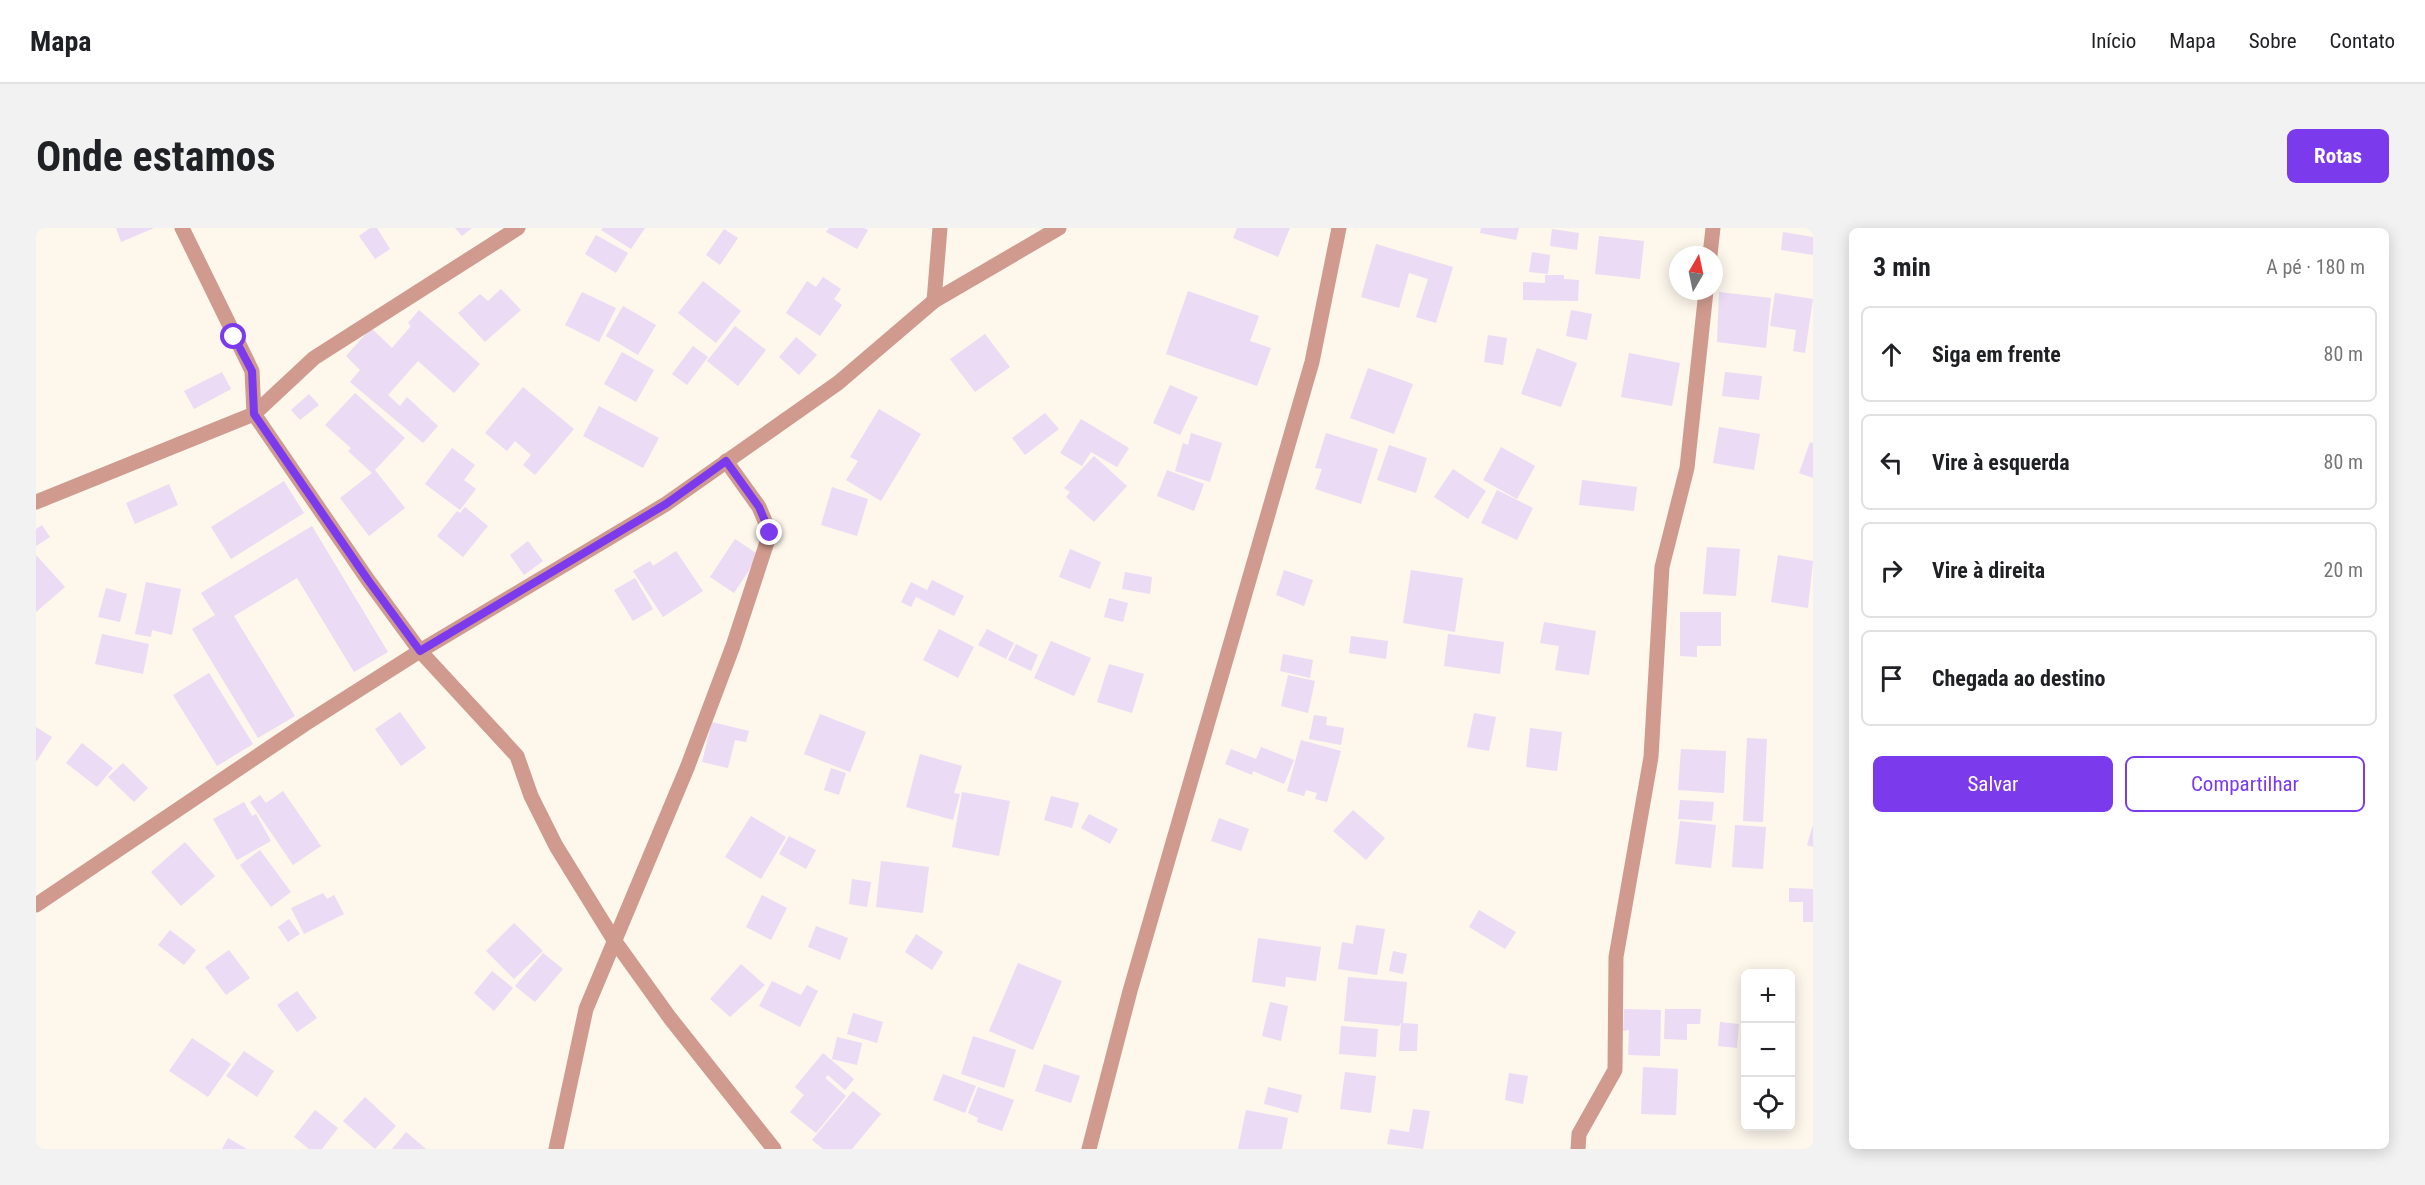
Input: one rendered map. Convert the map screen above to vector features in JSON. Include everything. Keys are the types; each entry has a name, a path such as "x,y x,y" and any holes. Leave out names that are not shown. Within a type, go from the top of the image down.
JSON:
{"street":[{"path":"182,228 252,371 254,414 368,580 420,651 517,756 531,796 556,846 614,940 670,1018 774,1149"},
{"path":"36,502 254,414 314,358 518,228"},
{"path":"934,301 940,228"},
{"path":"36,905 305,724 420,651 666,504 838,383 934,301 1059,228"},
{"path":"1089,1149 1130,991 1312,362 1339,228"},
{"path":"1711,246 1713,228"},
{"path":"1578,1149 1579,1134 1615,1070 1616,957 1651,757 1662,567 1687,468 1705,300"},
{"path":"556,1149 586,1009 687,768 770,533 759,507 726,461"}],"building":[{"path":"116,228 154,228 121,242"},
{"path":"370,228 377,228 390,249 375,259 359,236"},
{"path":"455,228 472,228 462,236"},
{"path":"603,228 645,228 631,249 601,230"},
{"path":"829,228 868,230 857,249 826,232"},
{"path":"1237,228 1290,228 1278,257 1233,238"},
{"path":"1481,228 1519,228 1516,240 1480,233"},
{"path":"724,229 738,238 720,265 706,255"},
{"path":"1552,229 1579,233 1577,250 1550,246"},
{"path":"1783,232 1813,237 1813,255 1781,250"},
{"path":"596,235 628,253 616,273 585,254"},
{"path":"1599,236 1644,241 1640,279 1595,274"},
{"path":"1376,244 1453,267 1436,323 1416,317 1428,279 1409,273 1399,308 1361,297"},
{"path":"1532,252 1550,255 1548,274 1529,272"},
{"path":"1545,275 1564,275 1564,279 1579,280 1578,301 1523,300 1523,282 1545,283"},
{"path":"823,277 841,289 834,299 842,305 820,336 786,313 807,281 816,287"},
{"path":"703,281 741,311 716,343 678,313"},
{"path":"501,289 521,310 485,342 458,313 480,294 488,301"},
{"path":"1188,291 1259,316 1250,341 1271,348 1257,386 1166,354"},
{"path":"582,292 616,308 599,342 565,325"},
{"path":"1723,292 1771,298 1766,348 1717,342 1719,300 1723,300"},
{"path":"1775,293 1813,299 1805,353 1793,351 1796,330 1770,326"},
{"path":"623,306 656,325 638,355 606,336"},
{"path":"419,310 480,364 454,393 418,361 388,395 400,406 407,397 438,426 423,443 350,382 360,370 346,356 371,328 392,348 411,326 408,323"},
{"path":"1571,310 1592,314 1587,340 1566,336"},
{"path":"735,326 766,350 738,386 707,361"},
{"path":"985,334 1010,367 975,392 950,359"},
{"path":"1488,335 1507,338 1503,365 1484,362"},
{"path":"796,337 817,355 799,375 779,357"},
{"path":"693,346 708,357 687,385 672,374"},
{"path":"1537,348 1577,363 1561,407 1521,394"},
{"path":"622,352 654,370 636,402 604,384"},
{"path":"1629,353 1680,363 1672,406 1621,397"},
{"path":"1368,368 1413,384 1394,434 1350,418"},
{"path":"222,372 231,389 194,409 184,391"},
{"path":"1725,372 1762,376 1759,400 1722,396"},
{"path":"1170,385 1198,397 1180,435 1153,423"},
{"path":"523,387 574,429 535,475 523,465 531,455 515,441 507,451 485,433"},
{"path":"355,393 405,438 375,470 405,508 369,536 340,498 372,473 348,451 351,448 325,425"},
{"path":"309,394 319,405 300,420 291,410"},
{"path":"599,406 659,438 643,468 583,436"},
{"path":"879,409 921,434 881,501 846,480 858,461 850,457"},
{"path":"1045,413 1059,429 1025,455 1012,438"},
{"path":"1081,419 1129,448 1117,467 1091,452 1082,466 1060,453"},
{"path":"1719,427 1760,434 1754,470 1713,463"},
{"path":"1191,433 1222,443 1210,482 1175,471 1183,443 1188,445"},
{"path":"1326,433 1378,449 1361,504 1315,489 1322,469 1315,468"},
{"path":"1810,442 1813,443 1813,478 1799,473"},
{"path":"1389,445 1427,458 1416,493 1377,480"},
{"path":"1501,447 1535,466 1517,499 1483,480"},
{"path":"452,448 475,465 464,480 476,489 460,510 425,484"},
{"path":"1094,456 1127,486 1094,522 1066,497 1070,492 1064,488"},
{"path":"1453,469 1486,491 1468,519 1434,497"},
{"path":"1167,470 1204,484 1194,511 1157,496"},
{"path":"1582,480 1637,487 1634,511 1579,505"},
{"path":"284,481 304,513 231,559 211,527"},
{"path":"169,484 178,505 135,524 126,503"},
{"path":"832,487 868,499 857,536 821,525"},
{"path":"1497,490 1533,508 1517,540 1481,523"},
{"path":"465,507 488,526 463,557 437,536 457,511 460,513"},
{"path":"42,525 50,537 36,546 36,529"},
{"path":"312,526 388,652 354,672 297,578 234,616 295,716 258,738 192,629 215,615 201,593"},
{"path":"735,539 759,555 734,593 710,577"},
{"path":"528,541 543,561 524,575 510,555"},
{"path":"1707,547 1740,549 1736,596 1703,594"},
{"path":"1070,549 1101,562 1090,589 1059,577"},
{"path":"676,551 703,591 663,617 633,571 650,561 653,566"},
{"path":"36,555 65,587 36,612"},
{"path":"1778,555 1813,561 1808,608 1771,602"},
{"path":"1284,570 1313,580 1304,606 1276,595"},
{"path":"1411,570 1463,578 1455,632 1403,623"},
{"path":"1125,572 1152,577 1150,594 1122,589"},
{"path":"635,578 653,609 633,621 614,590"},
{"path":"932,580 964,596 954,616 916,597 911,607 901,602 911,582 927,590"},
{"path":"146,582 181,589 172,635 152,630 151,637 135,634"},
{"path":"106,588 127,594 120,622 98,617"},
{"path":"1109,598 1128,603 1123,622 1104,617"},
{"path":"1680,612 1721,612 1721,646 1697,646 1697,657 1680,656"},
{"path":"1544,622 1596,631 1589,675 1555,670 1559,646 1540,643"},
{"path":"939,629 974,647 958,678 923,660"},
{"path":"987,629 1014,643 1006,659 978,645"},
{"path":"102,634 149,644 143,674 95,664"},
{"path":"1448,634 1504,642 1500,674 1444,666"},
{"path":"1351,636 1388,641 1386,659 1349,653"},
{"path":"1051,641 1091,658 1074,696 1034,678"},
{"path":"1016,644 1038,655 1031,671 1008,660"},
{"path":"1283,654 1313,660 1310,678 1280,671"},
{"path":"1109,664 1144,674 1132,713 1097,702"},
{"path":"209,673 253,744 217,766 173,695"},
{"path":"1288,675 1315,681 1308,713 1281,706"},
{"path":"400,712 426,748 401,766 375,729"},
{"path":"1474,713 1496,717 1489,751 1467,747"},
{"path":"820,714 866,732 850,772 804,754"},
{"path":"1314,715 1327,717 1326,725 1344,728 1341,745 1309,739"},
{"path":"712,722 749,731 746,742 735,740 728,768 702,762"},
{"path":"36,727 52,737 36,762"},
{"path":"1530,728 1562,732 1557,771 1526,767"},
{"path":"1747,738 1767,739 1763,822 1743,821"},
{"path":"1301,740 1341,751 1327,802 1315,799 1317,793 1306,790 1304,796 1287,791"},
{"path":"82,743 113,768 97,787 66,763"},
{"path":"1261,747 1294,760 1284,784 1253,771 1252,775 1225,764 1231,749 1256,759"},
{"path":"1681,749 1726,751 1724,793 1678,790"},
{"path":"920,754 962,766 954,793 960,794 953,820 906,807"},
{"path":"123,763 148,788 134,802 108,777"},
{"path":"831,768 846,773 839,795 824,790"},
{"path":"283,791 321,846 293,865 250,802 260,795 266,803"},
{"path":"962,792 1010,801 999,856 952,847"},
{"path":"1051,796 1079,803 1072,828 1044,820"},
{"path":"1680,800 1714,802 1712,821 1678,819"},
{"path":"244,802 252,816 256,814 271,841 237,860 213,819"},
{"path":"1353,810 1385,838 1366,860 1333,831"},
{"path":"1089,814 1118,829 1110,844 1081,828"},
{"path":"751,816 786,837 761,879 725,857"},
{"path":"1219,818 1249,829 1241,851 1211,841"},
{"path":"1680,821 1716,825 1711,868 1675,864"},
{"path":"1735,825 1766,827 1763,869 1732,867"},
{"path":"1813,825 1813,847 1807,845"},
{"path":"789,836 816,850 806,869 779,854"},
{"path":"185,842 215,876 181,906 151,872"},
{"path":"260,850 291,892 271,907 240,865"},
{"path":"881,861 929,867 923,913 876,907"},
{"path":"852,879 871,882 867,907 849,904"},
{"path":"1789,888 1813,889 1813,922 1803,922 1803,902 1789,902"},
{"path":"323,893 327,899 334,895 344,914 304,934 291,908"},
{"path":"762,895 787,908 771,940 746,927"},
{"path":"1479,910 1516,932 1505,949 1469,927"},
{"path":"289,919 300,934 288,942 278,927"},
{"path":"514,923 543,951 514,979 486,951"},
{"path":"1356,925 1385,929 1377,975 1338,969 1342,942 1353,944"},
{"path":"816,926 848,938 840,960 808,947"},
{"path":"170,930 196,950 184,965 158,945"},
{"path":"916,934 943,952 932,970 905,952"},
{"path":"1258,938 1321,947 1316,981 1286,977 1285,987 1252,982"},
{"path":"229,950 250,978 226,995 205,967"},
{"path":"1393,951 1407,954 1403,974 1389,971"},
{"path":"543,953 563,969 535,1002 515,986"},
{"path":"1018,963 1062,981 1033,1050 989,1031"},
{"path":"741,964 765,985 730,1017 710,999"},
{"path":"492,971 513,988 494,1011 474,993"},
{"path":"1348,977 1407,982 1403,1023 1418,1024 1417,1051 1399,1051 1401,1023 1399,1026 1344,1021"},
{"path":"772,981 801,995 807,985 818,991 800,1027 759,1006"},
{"path":"297,991 317,1018 297,1032 277,1005"},
{"path":"1270,1002 1288,1006 1281,1041 1262,1036"},
{"path":"1624,1009 1661,1010 1660,1056 1628,1055 1629,1030 1623,1031"},
{"path":"1665,1009 1701,1009 1700,1024 1687,1024 1687,1040 1664,1039"},
{"path":"853,1013 883,1022 877,1043 847,1034"},
{"path":"1720,1022 1739,1024 1737,1048 1718,1046"},
{"path":"1341,1026 1378,1029 1376,1057 1339,1054"},
{"path":"973,1036 1016,1050 1004,1088 961,1074"},
{"path":"837,1037 862,1043 857,1065 832,1059"},
{"path":"192,1038 231,1064 208,1097 169,1071"},
{"path":"244,1051 274,1071 257,1097 226,1076"},
{"path":"823,1053 854,1079 845,1090 828,1075 825,1078 846,1096 816,1133 790,1112 804,1095 795,1087"},
{"path":"1044,1064 1080,1076 1071,1103 1035,1091"},
{"path":"1643,1067 1678,1069 1676,1115 1641,1114"},
{"path":"1345,1072 1376,1076 1371,1113 1340,1109"},
{"path":"1509,1073 1528,1076 1523,1104 1505,1100"},
{"path":"943,1074 976,1086 965,1113 933,1100"},
{"path":"978,1087 1014,1100 1002,1131 977,1122 978,1118 968,1113"},
{"path":"1268,1087 1302,1095 1298,1113 1264,1104"},
{"path":"853,1091 881,1114 852,1149 823,1149 812,1140"},
{"path":"365,1097 396,1126 375,1149 343,1121"},
{"path":"1413,1109 1430,1111 1423,1149 1387,1144 1390,1129 1409,1132"},
{"path":"315,1110 338,1128 322,1149 309,1149 294,1137"},
{"path":"1246,1110 1288,1118 1282,1149 1238,1149"},
{"path":"406,1132 426,1149 392,1149"},
{"path":"228,1138 247,1149 222,1149"}],"route":[{"path":"234,337 252,371 254,414 323,516 420,651 666,504 726,461 759,507 770,533"}]}
